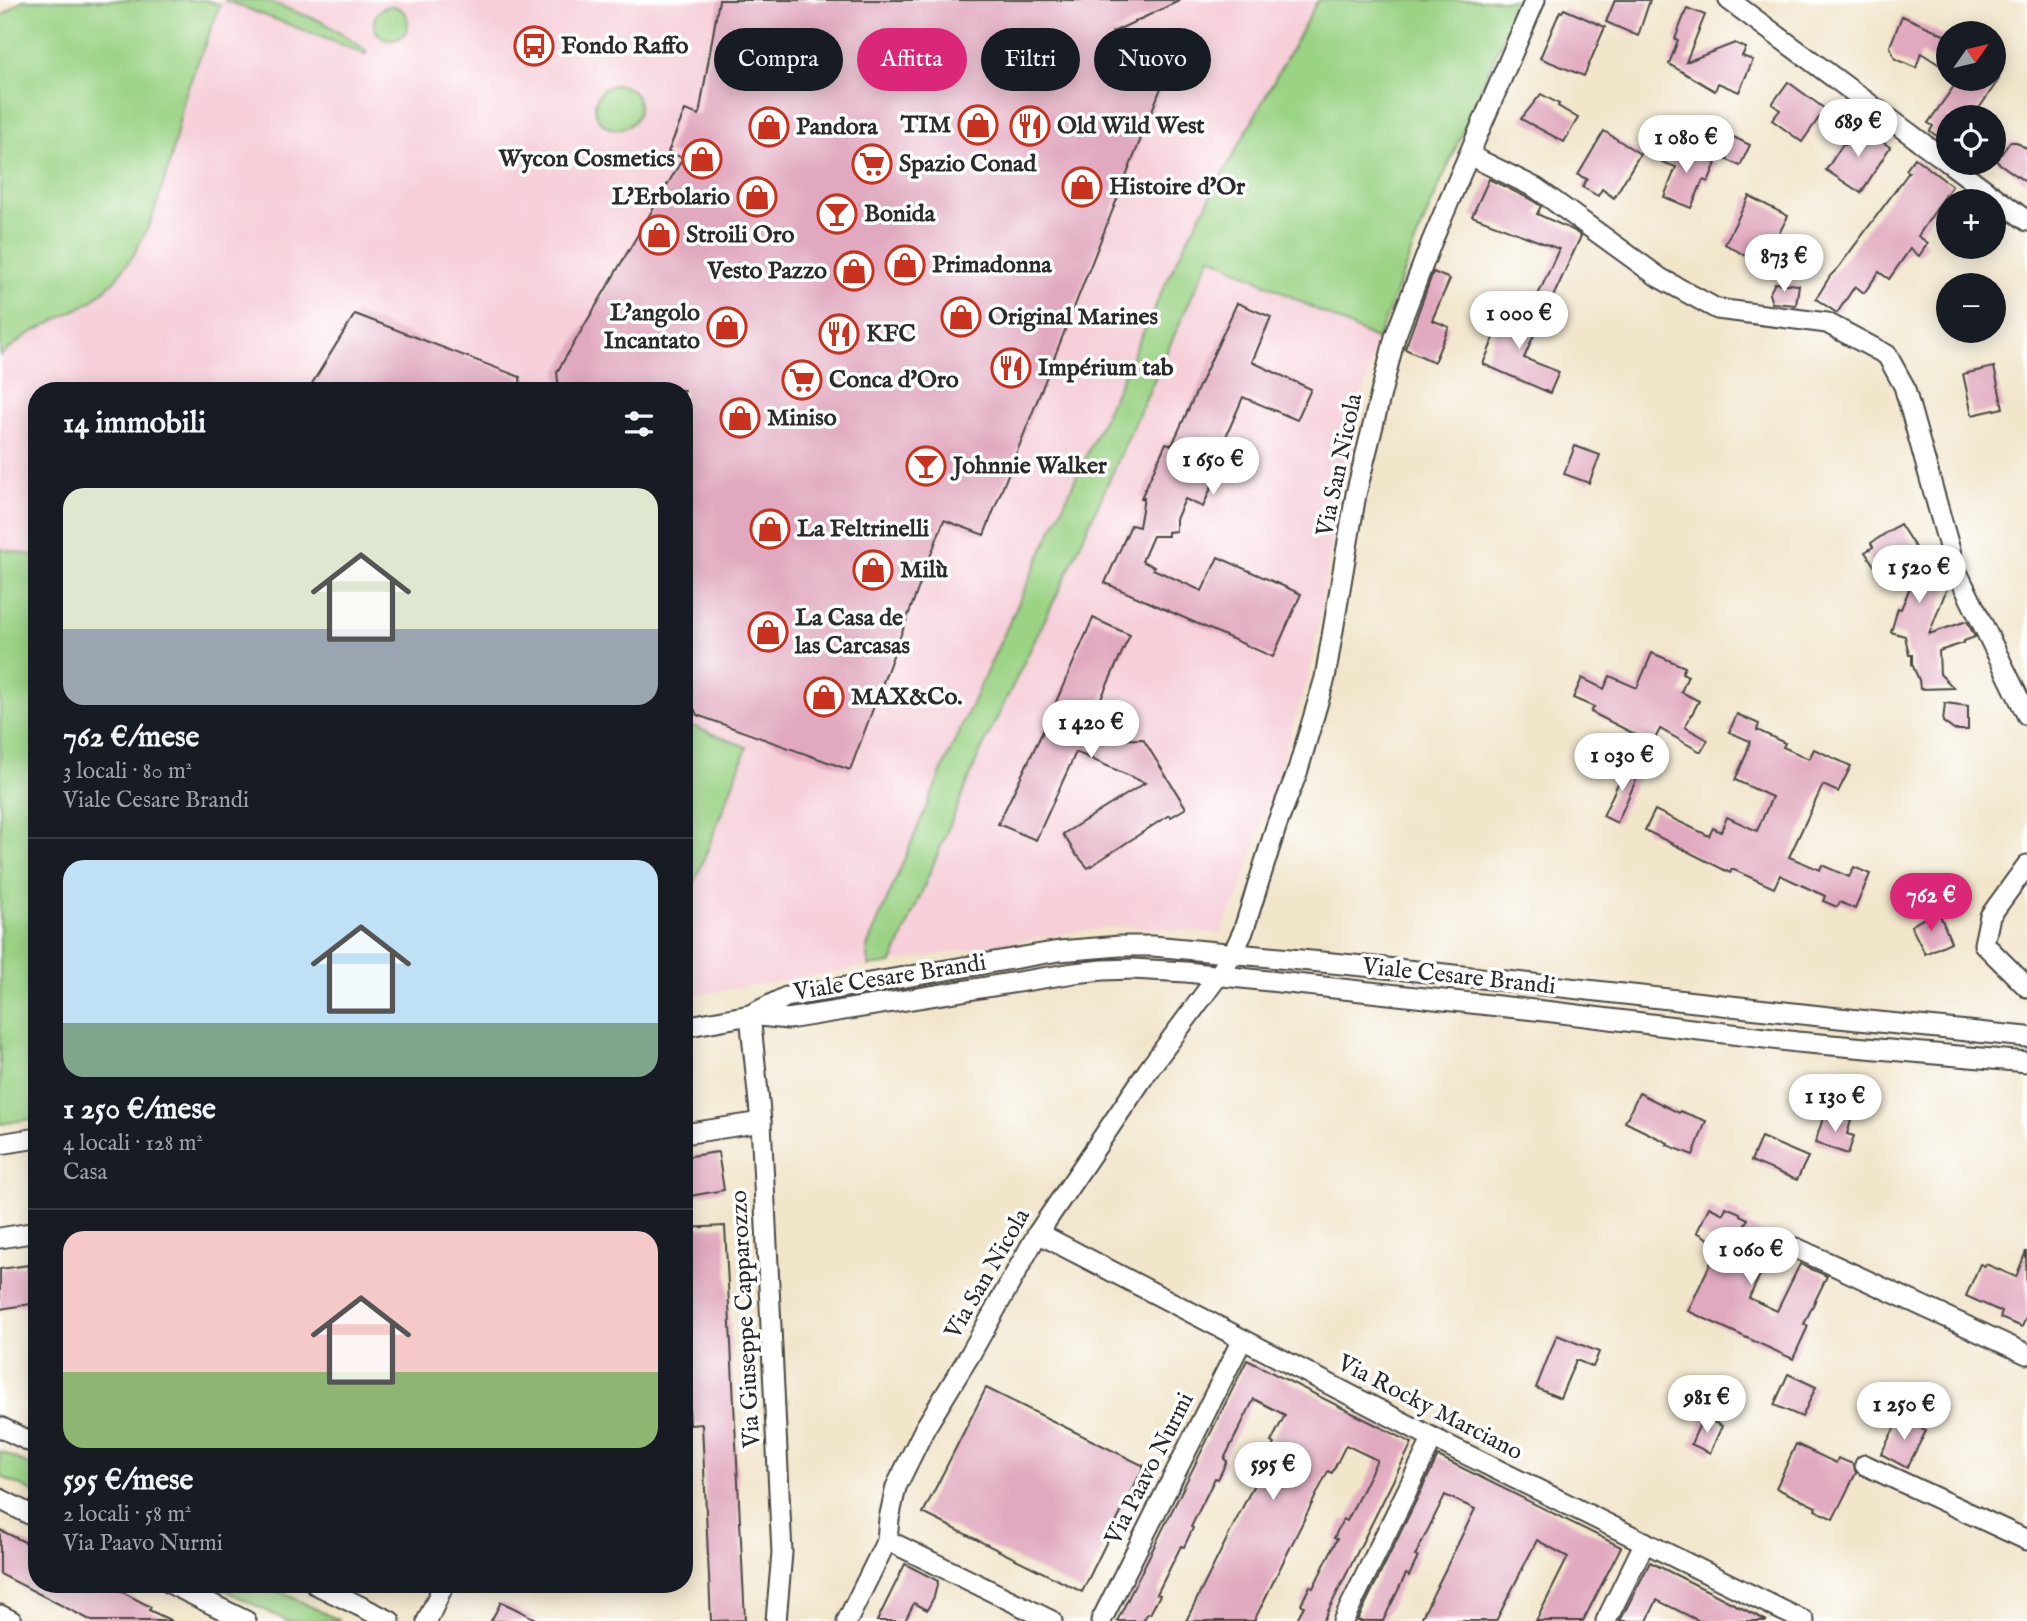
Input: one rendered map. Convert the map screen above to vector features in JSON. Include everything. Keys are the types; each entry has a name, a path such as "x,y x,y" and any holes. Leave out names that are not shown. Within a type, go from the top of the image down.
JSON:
{"street":[{"name":"Via San Nicola","path":"847,1621 887,1540 896,1487 925,1428 971,1353 1038,1233 1149,1069 1218,976 1233,953 1242,932 1277,824 1297,773 1325,678 1356,494 1395,337 1432,241 1535,0"},
{"path":"1729,0 1936,153"},
{"path":"1469,155 1536,188 1660,278 1717,309 1827,323 1887,355 1904,386 1955,568 2027,715"},
{"path":"1965,175 2027,221"},
{"path":"2027,865 1990,916 1984,944 2027,987"},
{"name":"Viale Cesare Brandi","path":"750,1015 786,997 1059,951 1153,946 1427,972 2027,1037"},
{"name":"Viale Cesare Brandi","path":"750,1015 788,1019 1103,970 1146,970 1539,1010 1797,1042 2027,1062"},
{"path":"693,1025 750,1015"},
{"name":"Via Giuseppe Capparozzo","path":"750,1015 761,1122 782,1553 776,1621"},
{"path":"693,1133 761,1122"},
{"path":"0,1144 28,1139"},
{"path":"0,1238 28,1233"},
{"name":"Via Rocky Marciano","path":"1038,1233 1433,1438 1804,1621"},
{"path":"1796,1248 2027,1354"},
{"name":"Via Paavo Nurmi","path":"1101,1621 1242,1340"},
{"path":"0,1427 28,1441"},
{"path":"1343,1621 1433,1438"},
{"path":"1865,1465 2027,1540"},
{"path":"0,1499 28,1513"},
{"path":"887,1540 1052,1621"},
{"path":"1606,1621 1645,1542"},
{"path":"189,1593 246,1621"},
{"path":"333,1593 390,1621"},
{"path":"427,1621 440,1593"},
{"path":"0,1615 12,1621"}],"shaded area":[{"path":"23,0 1519,0 1417,238 1377,340 1340,489 1308,679 1240,893 1221,934 1128,926 1079,931 693,995 693,382 28,382 28,554 0,549 0,18"}],"green space":[{"path":"23,0 206,0 220,5 185,95 171,159 150,223 133,256 114,281 91,302 27,335 0,356 0,17"},
{"path":"224,0 264,0 323,22 366,50 366,54"},
{"path":"1318,0 1519,0 1417,238 1377,340 1210,256 1065,578 979,755 892,963 869,966 867,947 952,747 1163,289"},
{"path":"391,6 403,11 408,23 403,35 391,40 379,35 374,23 379,11"},
{"path":"617,85 633,91 639,107 633,123 617,129 601,123 595,107 601,91"},
{"path":"0,549 28,554 28,1119 0,1124"},
{"path":"693,726 747,747 693,887"},
{"path":"0,1451 28,1465 28,1490 0,1476"},
{"path":"231,1593 283,1593 340,1621 287,1621"}],"building":[{"name":"Conca d'Oro","path":"719,0 1181,0 1122,28 1094,28 1094,91 1160,91 984,535 944,520 850,770 697,715 693,706 693,382 558,382 557,372 683,158 668,152 685,110 699,115 714,29 714,91 843,91 843,28 714,28"},
{"path":"1615,0 1650,0 1638,36 1606,22"},
{"path":"1687,8 1705,15 1686,62 1735,43 1746,48 1742,56 1753,60 1739,92 1718,83 1715,91 1669,64"},
{"path":"1564,9 1605,27 1584,76 1540,58 1560,11"},
{"path":"1902,16 1936,31 1936,63 1921,53 1916,68 1895,59 1890,46"},
{"path":"1788,82 1825,109 1802,142 1772,120 1780,110 1772,104"},
{"path":"1951,91 1991,91 1981,105 1941,105"},
{"path":"1541,94 1578,118 1564,142 1521,119"},
{"path":"1936,112 1936,135 1930,131 1933,126 1928,123"},
{"path":"1858,126 1890,147 1861,193 1826,170"},
{"path":"1604,131 1640,154 1614,198 1602,189 1598,196 1582,187 1587,179 1578,175"},
{"path":"1721,131 1750,145 1740,166 1711,152"},
{"path":"2010,142 2016,142 2027,149 2027,183 2006,168 2006,147"},
{"path":"1669,144 1716,163 1708,182 1703,180 1691,208 1664,197 1676,167 1662,162"},
{"path":"1915,158 1952,186 1950,189 1936,189 1936,210 1918,236 1928,243 1919,256 1910,249 1889,279 1879,272 1864,293 1855,286 1837,313 1816,299 1830,276 1909,172 1906,170"},
{"path":"1489,179 1530,199 1541,206 1537,214 1581,236 1552,299 1538,295 1559,249 1472,216"},
{"path":"1749,196 1788,216 1772,247 1765,243 1755,261 1725,244"},
{"path":"1433,272 1450,279 1432,320 1449,327 1434,362 1405,349"},
{"path":"1775,283 1799,285 1796,305 1772,303 1769,294"},
{"path":"1237,303 1271,317 1252,362 1311,389 1297,420 1243,397 1218,455 1223,459 1203,507 1185,499 1176,519 1176,531 1168,532 1168,536 1153,536 1142,561 1154,567 1153,569 1202,591 1218,557 1301,594 1273,657 1105,583 1131,525 1139,527 1144,498 1141,498 1166,443 1172,445"},
{"path":"1507,306 1541,319 1524,358 1559,372 1550,393 1483,364"},
{"path":"355,314 520,377 520,382 313,382"},
{"path":"1994,367 2003,408 1972,415 1963,374"},
{"path":"1575,446 1600,455 1589,483 1564,474"},
{"path":"1900,524 1918,552 1940,561 1943,570 1941,575 1949,583 1929,634 1967,621 1975,637 1939,651 1940,674 1954,688 1920,689 1905,636 1891,632 1898,608 1901,609 1913,580 1882,567 1877,570 1865,552 1873,547 1871,543"},
{"path":"1093,618 1130,635 1082,740 1143,739 1186,808 1171,817 1169,815 1088,868 1063,834 1145,783 1076,752 1036,840 998,824"},
{"path":"1652,653 1685,667 1682,673 1688,676 1681,692 1699,701 1685,727 1708,740 1701,752 1660,729 1655,739 1652,738 1650,742 1591,712 1594,707 1573,698 1582,678 1604,689 1610,676 1637,688"},
{"path":"1945,703 1968,706 1968,730 1954,730 1943,722"},
{"path":"1737,714 1759,724 1757,730 1785,743 1783,747 1809,759 1814,749 1851,766 1838,792 1823,785 1789,857 1820,870 1822,865 1849,877 1854,867 1870,874 1855,909 1840,902 1837,907 1823,901 1825,896 1780,875 1774,888 1732,869 1730,873 1645,830 1655,810 1709,836 1713,828 1721,832 1727,817 1757,831 1772,797 1735,780 1750,741 1729,732"},
{"path":"1627,764 1641,769 1617,823 1603,816"},
{"path":"1938,910 1951,942 1925,954 1911,926"},
{"path":"1639,1093 1679,1113 1680,1111 1706,1121 1693,1155 1667,1145 1668,1143 1625,1122"},
{"path":"1825,1112 1851,1121 1847,1134 1854,1136 1848,1154 1815,1143"},
{"path":"1761,1137 1808,1157 1797,1180 1751,1161"},
{"path":"718,1152 724,1190 693,1195 693,1156"},
{"path":"1709,1207 1723,1214 1726,1207 1740,1213 1748,1219 1745,1224 1773,1238 1759,1267 1763,1269 1749,1298 1777,1311 1800,1264 1827,1276 1804,1324 1808,1326 1793,1359 1688,1311 1719,1245 1697,1232"},
{"path":"725,1226 745,1620 711,1621 702,1424 693,1425 693,1228"},
{"path":"2026,1251 2027,1314 2022,1327 2000,1318 2002,1312 1966,1296 1980,1264 2016,1277"},
{"path":"28,1265 28,1304 0,1309 0,1269"},
{"path":"1557,1335 1599,1352 1593,1367 1576,1360 1560,1398 1536,1388"},
{"path":"1247,1360 1412,1443 1323,1621 1296,1621 1310,1586 1313,1588 1337,1539 1334,1538 1343,1519 1347,1521 1377,1460 1346,1445 1332,1473 1328,1471 1254,1621 1186,1621 1274,1444 1271,1442 1285,1415 1254,1399 1224,1459 1227,1461 1218,1479 1215,1478 1184,1547 1181,1546 1157,1594 1160,1595 1150,1614 1148,1613 1143,1621 1117,1621"},
{"path":"1788,1374 1816,1387 1802,1417 1774,1405"},
{"path":"986,1388 1144,1466 1082,1592 923,1513"},
{"path":"1703,1417 1722,1426 1710,1453 1691,1444"},
{"path":"1900,1417 1926,1431 1907,1468 1881,1454"},
{"path":"1796,1444 1836,1463 1838,1458 1853,1464 1856,1473 1833,1519 1815,1510 1816,1507 1776,1488"},
{"path":"1438,1456 1621,1547 1583,1621 1536,1621 1568,1557 1537,1540 1496,1621 1420,1621 1475,1509 1445,1495 1415,1556 1418,1557 1409,1576 1406,1574 1383,1621 1357,1621"},
{"path":"0,1530 28,1544 28,1588 0,1574"},
{"path":"1650,1562 1767,1621 1699,1621 1657,1600 1647,1621 1620,1621"},
{"path":"905,1564 938,1581 934,1597 927,1610 914,1603 905,1621 877,1621"},
{"path":"37,1593 124,1593 151,1607 149,1610 172,1621 92,1621"},
{"path":"501,1602 512,1607 539,1621 491,1621"}],"place":[{"name":"Fondo Raffo","path":"534,46"},
{"name":"TIM","path":"978,125"},
{"name":"Old Wild West","path":"1030,126"},
{"name":"Pandora","path":"769,127"},
{"name":"Wycon Cosmetics","path":"702,159"},
{"name":"Spazio Conad","path":"872,164"},
{"name":"Histoire d'Or","path":"1082,187"},
{"name":"L'Erbolario","path":"757,197"},
{"name":"Bonida","path":"837,214"},
{"name":"Stroili Oro","path":"659,235"},
{"name":"Primadonna","path":"905,265"},
{"name":"Vesto Pazzo","path":"854,271"},
{"name":"Original Marines","path":"961,317"},
{"name":"L'angolo Incantato","path":"727,327"},
{"name":"KFC","path":"839,334"},
{"name":"Impérium tab","path":"1011,368"},
{"name":"Conca d'Oro","path":"802,380"},
{"name":"Miniso","path":"740,418"},
{"name":"Johnnie Walker","path":"926,466"},
{"name":"La Feltrinelli","path":"770,529"},
{"name":"Milù","path":"873,570"},
{"name":"La Casa de las Carcasas","path":"768,632"},
{"name":"MAX&Co.","path":"824,697"}]}
